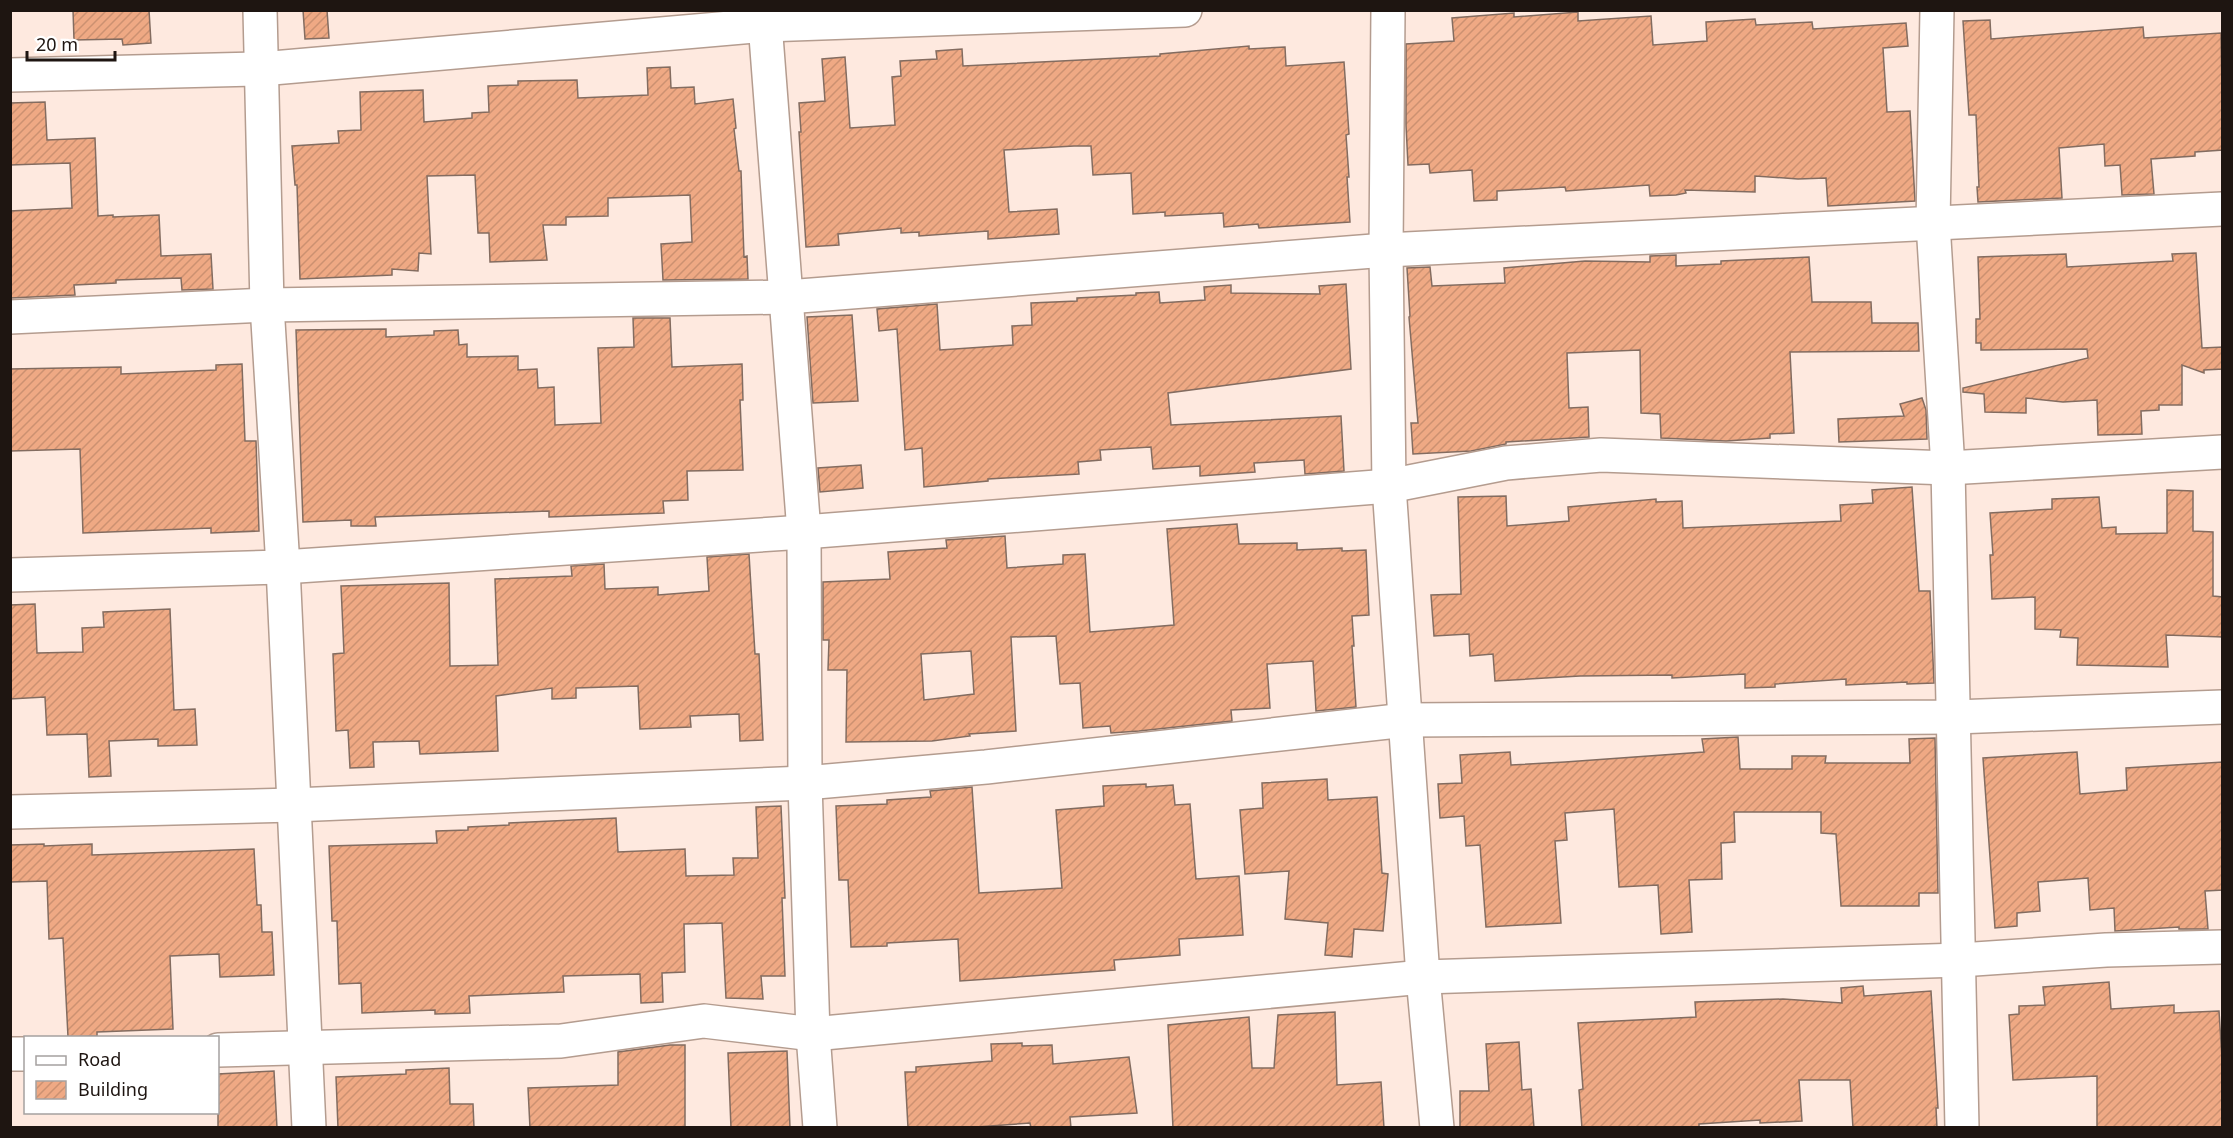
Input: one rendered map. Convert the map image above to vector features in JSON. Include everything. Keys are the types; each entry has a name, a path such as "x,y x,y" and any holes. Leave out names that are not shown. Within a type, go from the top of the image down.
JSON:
{"street":[{"path":"260,10 267,305 283,567 309,1128"},
{"path":"10,75 261,69 764,18 1185,10"},
{"path":"1388,10 1386,250 1389,486 1423,977 1437,1128"},
{"path":"1937,10 1933,223 1948,468 1962,1128"},
{"path":"764,18 804,532 805,783 813,1034 820,1128"},
{"path":"10,317 267,305 787,297 1386,250 2223,209"},
{"path":"10,575 283,567 804,532 1389,486 1506,463 1601,455 1948,468 2223,452"},
{"path":"10,812 294,805 805,783 986,767 1406,720 1955,717 2223,707"},
{"path":"219,1050 561,1041 704,1022 813,1034 1423,977 1960,960 2106,950 2223,947"}],"building":[{"path":"73,10 149,10 151,43 123,45 122,39 74,40"},
{"path":"303,10 327,10 329,38 305,39"},
{"path":"1578,12 1578,21 1651,16 1653,45 1707,41 1706,22 1755,19 1756,25 1812,22 1813,29 1906,23 1908,46 1883,48 1887,112 1910,111 1915,201 1828,206 1826,178 1755,176 1755,192 1685,190 1686,193 1676,195 1650,196 1649,185 1566,191 1565,187 1497,191 1497,200 1474,201 1472,170 1430,173 1429,164 1408,165 1406,44 1454,41 1452,18 1514,13 1514,17"},
{"path":"1990,20 1991,39 2143,27 2144,38 2221,33 2223,150 2195,152 2195,156 2151,159 2154,194 2122,195 2120,165 2105,166 2104,144 2059,148 2062,198 1978,202 1976,115 1969,115 1963,21"},
{"path":"1249,46 1249,49 1285,47 1286,66 1344,62 1349,134 1346,135 1350,222 1259,228 1258,224 1224,227 1223,213 1165,216 1165,212 1133,214 1131,173 1093,175 1091,146 1074,146 1004,150 1009,212 1057,209 1059,234 988,239 988,231 919,236 919,232 901,233 901,228 838,234 839,245 806,247 799,103 825,101 822,59 845,57 850,128 895,125 892,77 901,76 900,61 937,59 936,51 962,49 963,66 1160,56 1160,54"},
{"path":"670,67 671,88 694,87 695,104 733,99 736,128 734,129 739,171 741,171 744,257 747,256 748,279 663,280 661,244 692,242 690,195 608,198 608,216 566,217 566,225 543,225 547,260 490,262 489,233 478,233 475,175 427,176 431,254 419,253 418,271 392,269 392,275 300,279 297,185 295,185 292,146 339,143 338,131 361,130 360,92 423,90 424,122 472,118 472,113 489,112 488,86 518,85 518,81 577,80 578,98 648,95 647,68"},
{"path":"45,102 47,140 95,138 98,216 159,215 161,256 211,254 213,289 182,290 181,278 116,280 116,283 74,285 75,295 10,298 10,211 72,208 70,163 10,165 10,103"},
{"path":"2196,253 2202,348 2223,347 2223,369 2204,370 2204,373 2182,365 2182,405 2159,405 2159,410 2141,411 2142,434 2098,435 2097,400 2063,402 2026,398 2026,413 1985,412 1984,394 1963,392 1963,388 2088,358 2087,349 1981,350 1981,343 1976,343 1976,319 1980,319 1978,257 2066,254 2067,267 2173,261 2172,254"},
{"path":"1676,255 1676,266 1721,264 1721,261 1809,257 1812,302 1871,302 1872,323 1918,323 1919,351 1790,352 1794,433 1770,434 1770,438 1726,441 1661,438 1660,414 1641,413 1640,350 1567,353 1569,408 1588,407 1589,437 1506,442 1506,444 1471,451 1413,454 1411,423 1418,423 1407,268 1430,267 1432,286 1505,283 1504,268 1585,261 1650,262 1650,256"},
{"path":"1346,284 1351,369 1168,393 1171,425 1341,416 1344,471 1305,474 1304,460 1254,463 1255,472 1200,476 1200,466 1153,469 1151,447 1100,450 1101,460 1078,462 1079,474 988,479 988,481 924,487 922,448 905,450 897,329 879,331 877,309 937,304 940,350 1013,345 1012,326 1032,325 1031,303 1077,301 1077,298 1159,292 1160,303 1205,300 1204,287 1231,285 1231,293 1320,294 1319,286"},
{"path":"852,315 858,401 813,403 807,317"},
{"path":"633,318 670,318 672,367 742,364 743,400 740,400 743,470 687,471 688,500 663,501 664,513 549,517 549,511 375,517 376,526 351,526 351,520 303,522 296,330 386,329 386,337 434,335 434,331 458,330 459,345 467,344 467,357 518,356 518,370 537,369 538,388 554,387 555,425 601,423 598,348 634,347"},
{"path":"242,364 245,441 256,441 259,531 211,533 211,528 83,533 80,449 11,451 10,369 121,367 121,374 216,370 216,365"},
{"path":"1922,398 1926,410 1927,439 1839,442 1838,419 1904,416 1900,404"},
{"path":"861,465 863,488 820,492 818,468"},
{"path":"1912,487 1919,591 1930,591 1934,683 1846,685 1846,679 1745,688 1745,674 1672,678 1672,675 1580,676 1495,681 1493,654 1470,656 1469,634 1434,636 1431,595 1461,594 1458,497 1506,496 1507,526 1569,521 1568,507 1656,499 1656,502 1682,501 1683,528 1841,521 1840,505 1873,503 1872,490"},
{"path":"2167,490 2193,491 2193,531 2213,532 2213,596 2223,597 2223,637 2166,635 2168,667 2077,665 2078,638 2060,637 2061,630 2035,629 2035,597 1992,599 1990,555 1993,555 1990,513 2052,509 2052,499 2099,497 2102,528 2116,527 2116,534 2167,533"},
{"path":"1237,524 1239,544 1297,543 1297,550 1342,548 1342,551 1366,550 1369,615 1352,616 1356,707 1316,711 1313,661 1267,664 1270,708 1231,710 1232,721 1139,731 1111,733 1110,726 1083,728 1080,683 1060,684 1056,636 1011,637 1016,731 969,734 970,736 932,741 846,742 847,670 828,670 829,640 823,640 823,582 890,579 888,552 947,548 946,540 1005,536 1007,568 1063,564 1063,555 1085,554 1090,632 1174,625 1167,529","holes":["971,651 974,694 924,700 921,654"]},
{"path":"749,554 755,654 759,654 763,740 740,741 739,714 690,716 691,727 640,729 638,686 576,688 576,698 552,699 552,688 496,696 498,751 420,754 419,741 373,742 374,767 350,768 348,730 336,731 333,654 344,653 341,586 449,583 450,666 498,665 495,579 572,576 571,566 604,564 605,589 658,587 658,595 709,591 707,557"},
{"path":"35,604 37,653 83,652 82,628 104,627 103,612 170,609 174,710 195,709 197,745 158,746 158,739 109,741 111,776 89,777 87,734 47,735 45,697 10,699 10,605"},
{"path":"1738,737 1740,769 1792,769 1792,756 1826,756 1825,763 1910,763 1909,739 1935,738 1938,893 1919,893 1919,906 1841,906 1836,834 1821,833 1821,812 1734,812 1735,842 1721,843 1722,879 1689,880 1692,932 1661,934 1658,885 1619,887 1614,809 1565,813 1567,840 1555,841 1561,923 1486,927 1480,845 1466,846 1464,816 1440,818 1438,784 1462,783 1460,755 1510,752 1511,765 1565,762 1704,752 1702,739"},
{"path":"2077,752 2080,794 2127,790 2126,768 2223,762 2223,890 2205,891 2208,929 2179,929 2179,927 2115,931 2114,908 2090,910 2088,878 2038,882 2040,911 2017,913 2017,926 1995,928 1983,758"},
{"path":"1327,779 1328,800 1377,797 1382,873 1388,874 1383,931 1354,929 1352,957 1325,955 1328,923 1285,919 1289,871 1245,874 1240,810 1263,808 1262,783"},
{"path":"1146,784 1146,787 1173,785 1175,805 1190,804 1196,879 1239,876 1243,935 1179,939 1180,955 1114,960 1115,970 960,981 958,939 851,947 848,880 839,880 836,806 887,804 887,800 931,797 930,791 972,787 979,893 1062,888 1056,810 1104,806 1103,786"},
{"path":"781,806 785,898 782,898 785,976 761,976 763,999 726,998 722,923 684,924 685,972 662,973 663,1002 641,1003 640,974 563,976 564,992 469,996 470,1013 435,1014 435,1010 362,1013 361,983 339,984 337,921 332,921 329,846 437,843 436,831 468,830 468,827 509,825 509,823 616,818 618,852 685,849 686,876 734,875 733,858 758,858 756,807"},
{"path":"92,844 92,855 254,849 257,905 261,905 262,932 272,932 274,975 220,977 219,954 170,956 173,1029 97,1032 97,1036 68,1036 63,938 49,939 47,881 10,882 10,845"},
{"path":"2109,982 2111,1009 2174,1005 2174,1013 2219,1011 2223,1074 2223,1128 2097,1128 2097,1076 2013,1080 2009,1015 2019,1014 2019,1006 2045,1005 2043,987"},
{"path":"1863,986 1864,996 1931,991 1938,1108 1936,1108 1937,1128 1853,1128 1850,1080 1799,1080 1802,1121 1760,1123 1760,1120 1699,1124 1699,1128 1582,1128 1579,1090 1583,1089 1578,1023 1696,1017 1695,1002 1783,999 1842,1003 1841,988"},
{"path":"1335,1012 1337,1085 1381,1082 1384,1128 1173,1128 1168,1025 1249,1017 1252,1068 1274,1068 1278,1015"},
{"path":"1519,1042 1522,1090 1531,1089 1534,1128 1460,1128 1460,1091 1489,1091 1486,1044"},
{"path":"1022,1043 1022,1046 1052,1045 1053,1064 1129,1057 1137,1113 1070,1117 1071,1128 1031,1128 1030,1123 962,1128 908,1128 905,1072 916,1072 916,1067 992,1061 991,1044"},
{"path":"685,1045 685,1128 530,1128 528,1088 618,1085 618,1052"},
{"path":"787,1051 790,1128 731,1128 728,1053"},
{"path":"449,1068 450,1104 473,1104 474,1128 338,1128 336,1077 406,1074 406,1070"},
{"path":"274,1071 277,1128 218,1128 219,1074"}]}
